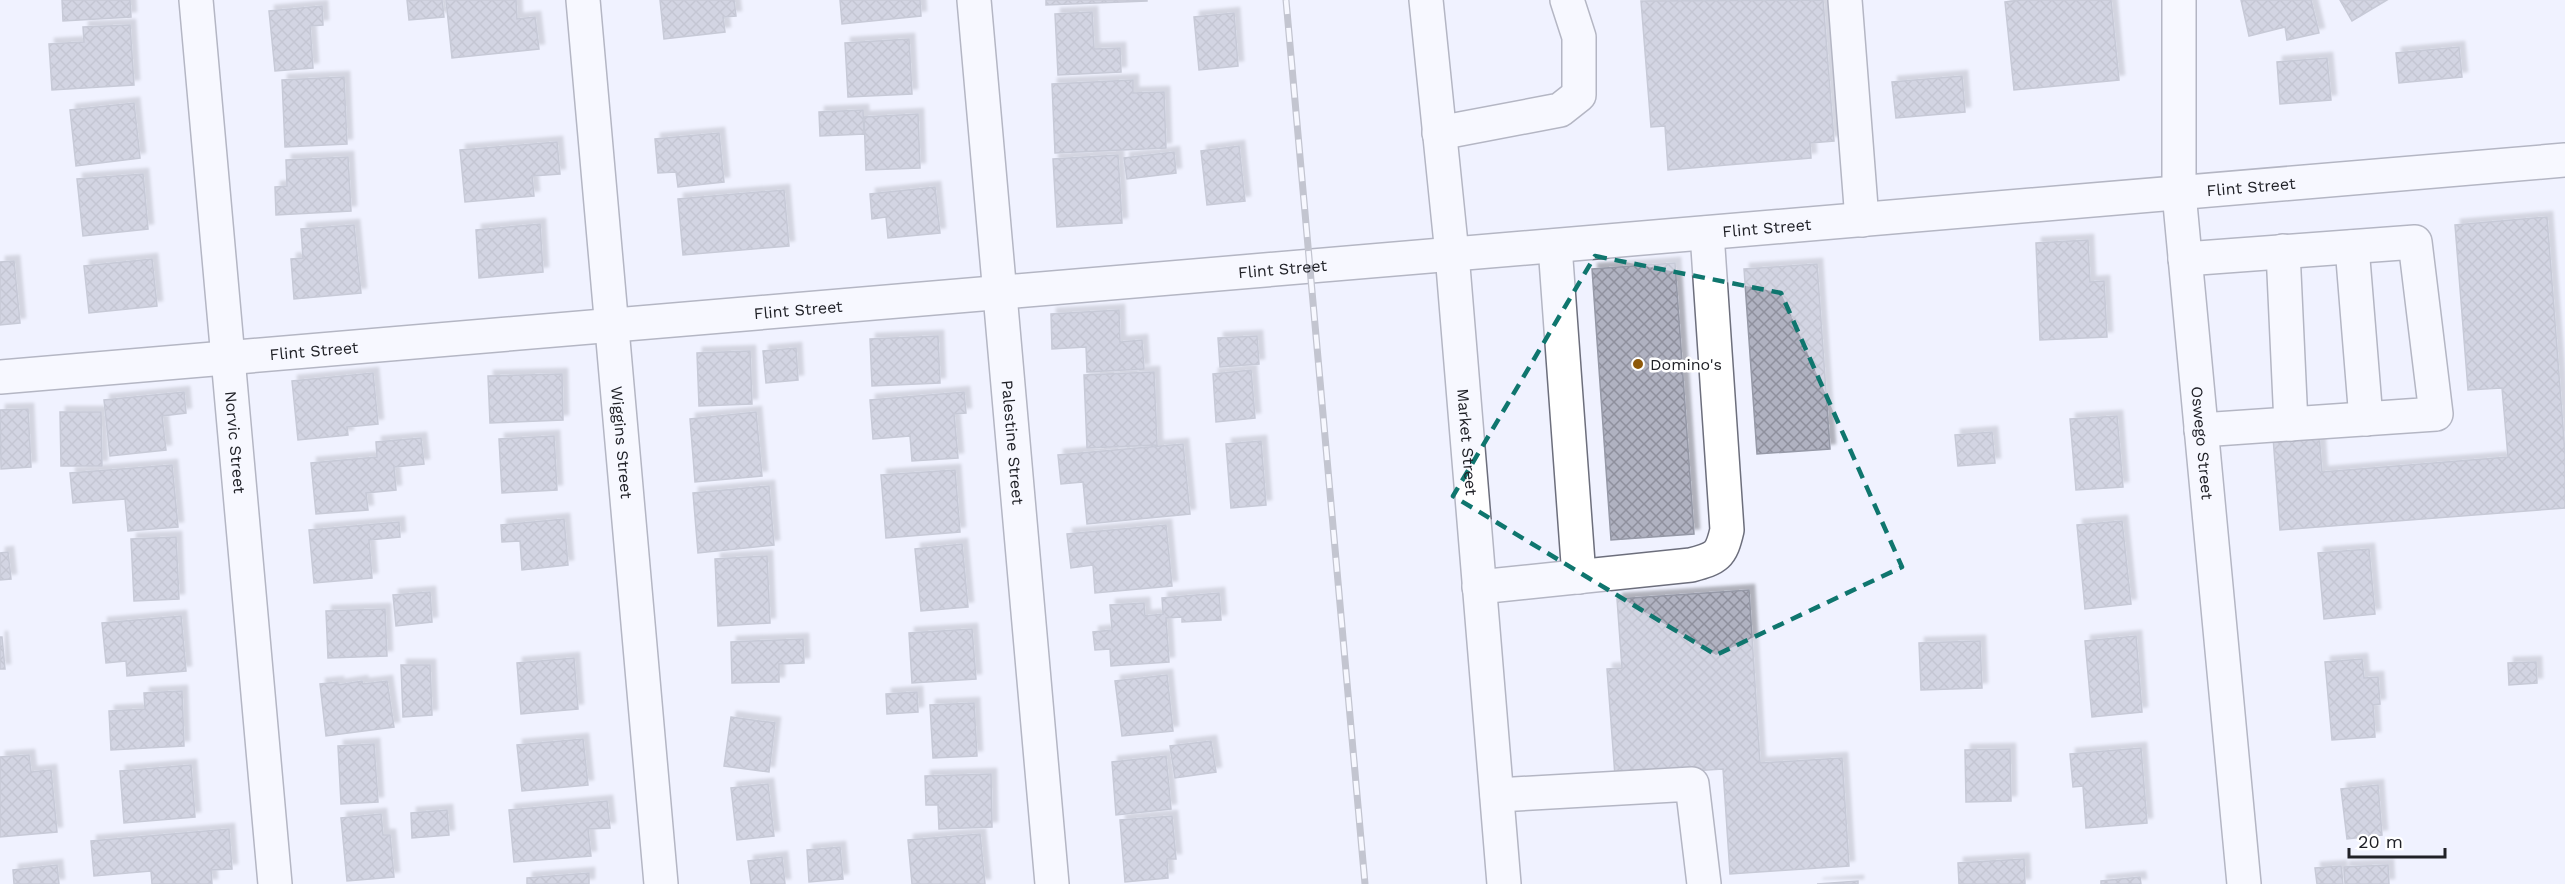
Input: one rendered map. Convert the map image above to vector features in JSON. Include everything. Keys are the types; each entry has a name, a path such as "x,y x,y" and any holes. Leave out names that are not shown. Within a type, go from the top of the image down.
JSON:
{"street":[{"name":"Norvic Street","path":"196,0 275,884"},
{"name":"Wiggins Street","path":"584,0 661,884"},
{"name":"Palestine Street","path":"974,0 1052,884"},
{"name":"Market Street","path":"1426,0 1452,254 1504,884"},
{"path":"1439,133 1560,110 1579,95 1579,37 1567,0"},
{"path":"1845,0 1862,220"},
{"name":"Oswego Street","path":"2179,0 2179,193 2244,884"},
{"name":"Flint Street","path":"0,377 2565,160"},
{"path":"1479,587 1690,565 1709,560 1723,549 1727,530 1707,233"},
{"path":"2185,259 2415,242 2436,414 2201,430"},
{"path":"1554,246 1579,577"},
{"path":"2352,246 2366,419"},
{"path":"2283,251 2291,424"},
{"path":"1497,795 1692,784 1704,884"}],"highlighted area":[{"path":"1595,256 1781,293 1902,567 1716,655 1453,496"}],"building":[{"path":"62,0 130,0 131,17 63,21"},
{"path":"407,0 442,0 444,17 409,20"},
{"path":"446,0 516,0 517,19 535,17 539,49 452,58"},
{"path":"660,0 734,0 736,16 723,17 725,32 664,39"},
{"path":"840,0 920,0 921,16 842,24"},
{"path":"1046,0 1147,0 1147,1 1046,5"},
{"path":"1823,0 1834,141 1810,143 1811,158 1668,170 1665,126 1651,127 1641,1"},
{"path":"2111,0 2119,80 2014,90 2005,2"},
{"path":"2241,0 2311,0 2319,33 2287,40 2285,27 2249,36"},
{"path":"2340,0 2387,0 2352,21"},
{"path":"322,6 323,25 310,26 313,68 275,71 269,11"},
{"path":"1092,12 1094,49 1120,48 1121,72 1058,75 1055,14"},
{"path":"1234,13 1238,66 1199,70 1194,17"},
{"path":"130,25 134,85 52,90 49,44 84,42 83,27"},
{"path":"909,39 912,94 848,97 845,43"},
{"path":"2459,47 2462,77 2399,83 2396,53"},
{"path":"2327,58 2331,100 2280,104 2277,62"},
{"path":"1962,76 1965,112 1896,118 1892,82"},
{"path":"344,77 347,144 285,147 282,80"},
{"path":"1133,80 1133,93 1164,92 1166,148 1055,153 1052,84"},
{"path":"134,103 140,158 76,166 70,110"},
{"path":"863,110 864,134 820,136 819,112"},
{"path":"918,114 920,168 866,170 864,117"},
{"path":"719,133 724,182 678,187 676,172 658,173 655,139"},
{"path":"557,142 560,174 532,176 534,196 465,202 460,150"},
{"path":"1239,146 1245,201 1207,205 1201,151"},
{"path":"1174,152 1176,173 1127,179 1124,158"},
{"path":"1118,155 1122,223 1057,227 1053,159"},
{"path":"348,157 351,211 276,215 275,187 287,186 286,160"},
{"path":"143,174 148,229 83,236 77,179"},
{"path":"935,187 940,233 888,238 886,217 872,219 870,194"},
{"path":"784,190 789,246 683,255 678,199"},
{"path":"2547,217 2565,454 2565,508 2280,530 2273,437 2319,433 2322,472 2508,457 2502,388 2468,390 2455,225"},
{"path":"540,224 543,272 479,278 476,230"},
{"path":"354,225 361,293 294,299 291,259 303,258 301,229"},
{"path":"2088,240 2090,282 2104,281 2107,337 2040,340 2036,243"},
{"path":"152,259 157,306 89,313 84,266"},
{"path":"14,261 20,323 0,325 0,262"},
{"path":"1675,263 1694,534 1611,540 1592,269"},
{"path":"1817,264 1830,449 1757,454 1744,269"},
{"path":"1119,310 1120,342 1142,340 1144,369 1087,372 1086,347 1052,349 1051,314"},
{"path":"938,336 940,383 872,386 870,339"},
{"path":"1257,336 1259,364 1220,367 1218,338"},
{"path":"796,348 798,380 766,383 763,351"},
{"path":"750,351 752,404 699,406 697,353"},
{"path":"1251,370 1255,418 1216,422 1213,374"},
{"path":"1154,372 1157,445 1087,448 1084,375"},
{"path":"373,373 378,424 347,427 348,435 298,440 292,381"},
{"path":"562,374 563,420 490,423 488,376"},
{"path":"184,392 186,413 162,416 166,450 110,456 104,400"},
{"path":"964,392 966,413 954,414 958,458 912,461 910,436 873,439 870,400"},
{"path":"28,409 31,467 1,469 0,410"},
{"path":"60,412 101,412 102,466 61,466"},
{"path":"756,412 762,476 695,482 690,419"},
{"path":"2117,416 2123,487 2076,490 2070,419"},
{"path":"1992,432 1995,463 1958,466 1955,435"},
{"path":"554,436 557,490 502,493 499,439"},
{"path":"421,438 424,464 394,467 396,490 366,493 368,510 316,514 311,463 377,457 376,442"},
{"path":"1261,441 1266,505 1231,508 1226,444"},
{"path":"1183,444 1190,514 1087,524 1083,482 1061,484 1058,455"},
{"path":"172,465 178,527 128,531 125,499 73,503 70,473"},
{"path":"955,470 960,532 886,538 881,475"},
{"path":"769,486 774,545 698,553 693,493"},
{"path":"564,519 568,565 522,570 520,541 502,542 501,525"},
{"path":"2122,521 2131,604 2085,609 2077,525"},
{"path":"399,522 400,537 369,540 372,578 314,583 309,530"},
{"path":"1166,525 1172,586 1095,593 1093,565 1071,568 1067,534"},
{"path":"176,537 179,599 134,601 131,539"},
{"path":"962,544 968,607 921,611 915,549"},
{"path":"2369,549 2375,614 2324,619 2318,553"},
{"path":"8,552 11,579 0,580 0,553"},
{"path":"767,556 770,623 718,626 715,559"},
{"path":"1749,590 1760,763 1842,758 1849,866 1730,874 1723,769 1615,776 1607,669 1622,668 1617,599"},
{"path":"430,592 432,622 396,626 393,595"},
{"path":"1219,593 1221,620 1182,622 1182,617 1166,618 1169,662 1111,666 1110,649 1095,650 1093,632 1112,630 1110,605 1144,603 1145,616 1163,614 1162,598"},
{"path":"385,609 387,656 328,658 326,611"},
{"path":"181,616 186,671 127,676 126,661 106,663 102,623"},
{"path":"972,629 976,679 912,683 909,633"},
{"path":"2136,636 2142,712 2092,717 2085,641"},
{"path":"0,637 2,637 5,669 0,669"},
{"path":"803,639 804,663 779,664 779,682 732,683 731,642"},
{"path":"1980,641 1982,688 1921,690 1919,643"},
{"path":"574,658 578,709 521,714 517,663"},
{"path":"2362,659 2364,678 2378,677 2380,704 2373,705 2375,737 2332,740 2325,662"},
{"path":"2536,662 2537,683 2509,685 2508,663"},
{"path":"401,665 430,665 432,715 403,717"},
{"path":"1167,675 1173,731 1122,736 1115,681"},
{"path":"362,681 363,684 387,681 394,727 326,736 320,684 338,682 338,685"},
{"path":"182,691 184,746 111,750 109,711 145,709 144,693"},
{"path":"917,692 918,712 887,714 886,694"},
{"path":"974,703 977,756 933,758 930,705"},
{"path":"731,717 775,723 769,772 724,766"},
{"path":"583,739 588,785 522,791 517,745"},
{"path":"1211,741 1216,772 1175,778 1170,746"},
{"path":"374,744 378,802 341,804 338,746"},
{"path":"2141,748 2147,823 2086,828 2083,786 2073,787 2070,754"},
{"path":"2010,749 2011,801 1966,802 1965,750"},
{"path":"29,755 31,772 51,770 57,832 0,837 0,757"},
{"path":"1166,756 1171,809 1116,815 1112,762"},
{"path":"191,765 195,817 124,823 120,771"},
{"path":"991,774 992,827 939,829 938,805 926,805 925,776"},
{"path":"768,784 774,836 737,840 731,788"},
{"path":"2378,785 2382,835 2347,839 2341,789"},
{"path":"607,801 610,828 588,829 591,856 514,862 509,810"},
{"path":"447,810 449,835 412,838 411,813"},
{"path":"381,814 383,835 390,835 394,877 347,881 341,818"},
{"path":"1172,816 1176,859 1167,859 1168,878 1125,882 1120,820"},
{"path":"229,829 232,869 211,870 212,884 152,884 151,871 94,876 91,841"},
{"path":"980,834 985,884 912,884 908,840"},
{"path":"840,847 843,879 809,882 807,850"},
{"path":"782,857 785,884 751,884 748,861"},
{"path":"2024,859 2025,884 1959,884 1958,863"},
{"path":"57,865 59,884 14,884 13,870"},
{"path":"2388,865 2389,884 2345,884 2344,867"},
{"path":"2341,866 2343,884 2317,884 2315,868"},
{"path":"589,873 589,884 527,884 527,878"},
{"path":"2140,877 2141,884 2101,884 2101,881"},
{"path":"1858,881 1858,884 1817,884"}],"railway":[{"path":"1286,0 1365,884"}],"place":[{"name":"Domino's","path":"1638,364"}]}
